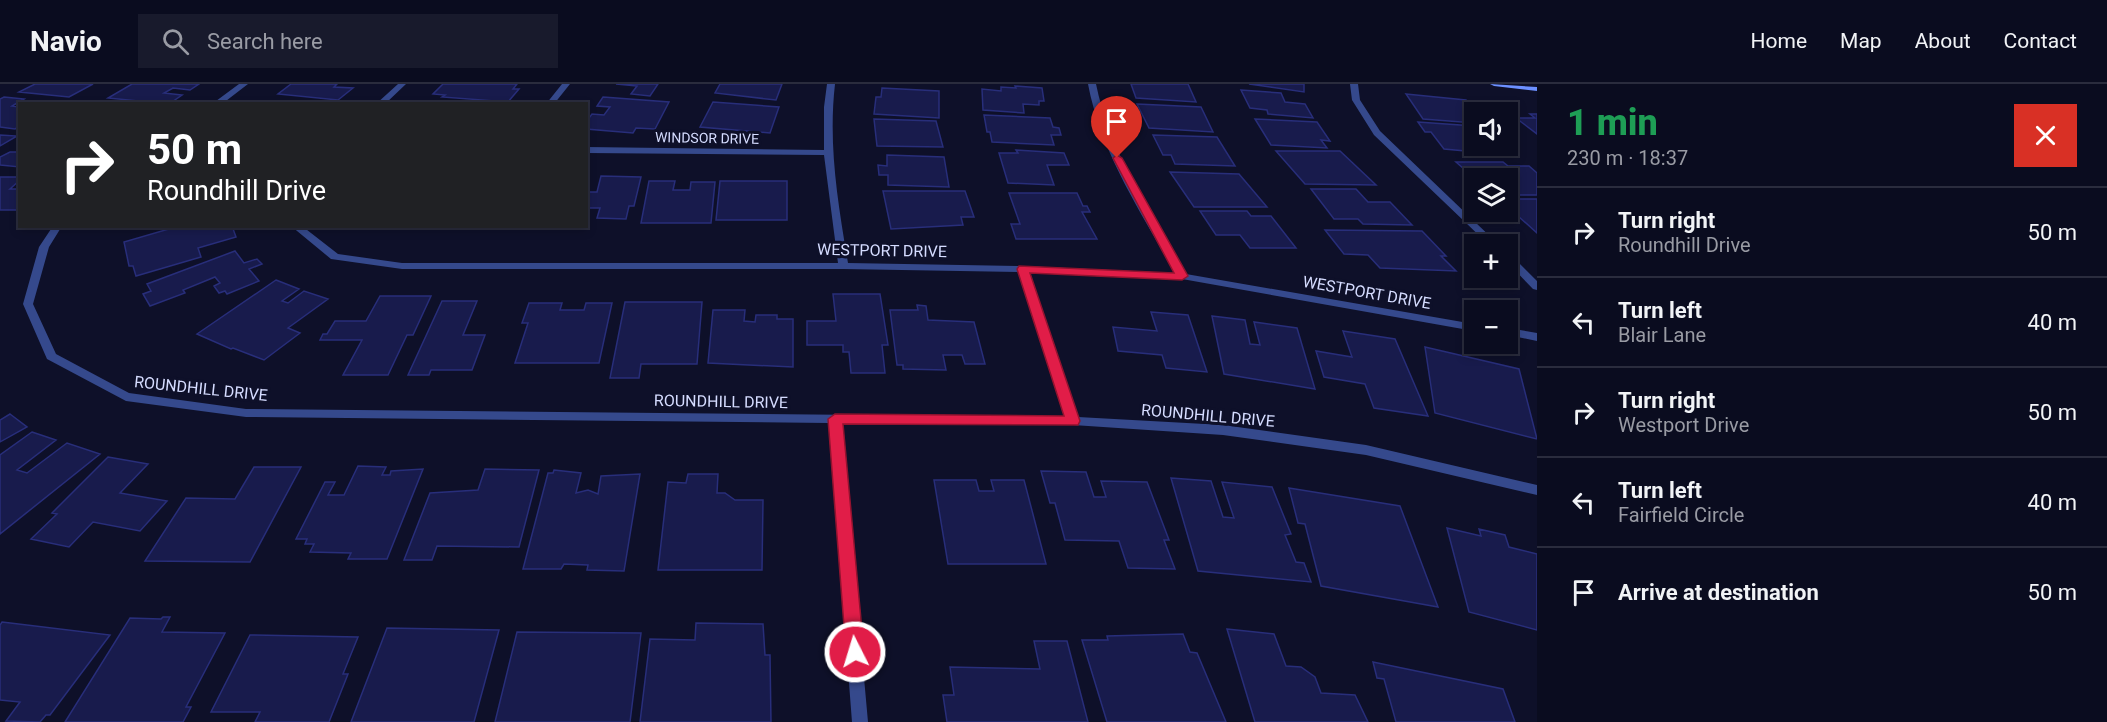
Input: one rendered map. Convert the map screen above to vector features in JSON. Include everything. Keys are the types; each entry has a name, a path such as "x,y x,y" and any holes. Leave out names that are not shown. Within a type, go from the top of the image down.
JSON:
{"street":[{"path":"219,102 244,84"},
{"path":"382,102 402,84"},
{"path":"552,102 566,84"},
{"path":"831,84 827,106 826,153 843,266"},
{"path":"1092,84 1094,102 1117,158 1182,276"},
{"path":"1354,84 1356,100 1377,133 1483,234"},
{"path":"1494,84 1537,89"},
{"name":"WINDSOR DRIVE","path":"588,150 826,153"},
{"name":"ROUNDHILL DRIVE","path":"57,228 44,247 28,304 51,356 126,397 246,413 1073,421 1223,430 1366,450 1537,490"},
{"name":"WESTPORT DRIVE","path":"298,228 335,257 402,266 843,266 1023,269 1182,276 1464,325"},
{"path":"1518,268 1537,287"},
{"path":"1023,269 1073,421"},
{"path":"1518,334 1537,338"},
{"path":"835,419 860,722"}],"building":[{"path":"35,84 93,84 69,97 19,92"},
{"path":"132,84 199,84 190,90 173,88 164,93 182,95 172,102 108,98"},
{"path":"291,84 337,84 334,87 353,88 338,100 278,94"},
{"path":"443,84 517,84 513,89 519,89 508,102 442,97 445,95 433,94"},
{"path":"616,84 658,84 650,96 631,94 637,86"},
{"path":"720,84 782,84 776,100 715,93"},
{"path":"1131,84 1188,84 1196,102 1136,98"},
{"path":"1249,84 1304,84 1304,92"},
{"path":"1015,86 1042,88 1044,101 1039,101 1039,105 1023,104 1024,113 983,110 982,89 1001,91 1001,87 1016,88"},
{"path":"882,88 939,91 939,118 874,114 876,97 881,97"},
{"path":"1241,90 1281,93 1285,102 1305,104 1313,118 1268,114 1267,110 1250,108"},
{"path":"1406,94 1468,102 1464,102 1464,122 1423,119"},
{"path":"4,97 24,99 12,106 18,107 18,127 15,129 0,127 0,99"},
{"path":"603,97 669,102 655,129 636,128 633,133 588,129 588,119 592,114 604,115 610,107 597,106"},
{"path":"713,102 779,107 770,133 700,127"},
{"path":"1137,104 1201,107 1213,132 1149,128"},
{"path":"1530,114 1537,114 1537,134 1518,120 1518,118 1535,118"},
{"path":"984,115 1050,118 1053,127 1059,128 1061,135 1051,135 1054,145 992,142 990,132 987,132"},
{"path":"874,119 936,121 943,147 877,146"},
{"path":"1255,119 1317,122 1330,141 1321,140 1327,148 1271,145"},
{"path":"1418,122 1464,125 1464,151 1444,149 1431,132 1425,132"},
{"path":"0,135 17,136 0,146"},
{"path":"1153,135 1217,137 1235,166 1175,164 1171,155 1163,155"},
{"path":"1016,150 1064,153 1069,165 1047,165 1054,185 1008,183 999,153 1018,153"},
{"path":"1276,151 1340,151 1376,185 1305,184"},
{"path":"10,152 18,152 18,167 0,165 0,157"},
{"path":"887,155 944,157 949,187 888,185 888,175 879,175 878,165 887,166"},
{"path":"1456,162 1503,162 1508,166 1529,166 1537,173 1537,195 1518,194 1518,168 1464,169"},
{"path":"1170,172 1239,174 1267,207 1194,207"},
{"path":"601,176 641,177 634,206 629,206 626,219 597,218 600,208 588,208 588,192 597,192"},
{"path":"0,177 18,177 18,182 10,189 18,189 18,210 0,210"},
{"path":"649,181 675,181 673,190 690,190 691,182 715,182 711,223 641,223"},
{"path":"720,181 787,181 787,220 716,220"},
{"path":"1311,189 1356,189 1368,202 1390,202 1412,225 1363,224 1358,219 1334,219"},
{"path":"883,191 965,191 974,217 961,217 963,225 891,229"},
{"path":"1009,193 1077,193 1083,206 1087,206 1090,212 1082,212 1097,239 1016,239 1011,224 1020,224"},
{"path":"1518,199 1537,199 1537,233 1518,216"},
{"path":"1200,211 1247,211 1251,216 1271,216 1296,248 1250,248 1240,235 1216,235"},
{"path":"172,228 233,228 236,237 198,248 201,257 136,276 133,266 129,266 124,242"},
{"path":"1325,230 1422,231 1446,256 1441,256 1456,271 1380,268 1368,255 1344,254"},
{"path":"235,251 244,263 257,259 262,264 249,269 259,281 227,294 225,291 219,293 214,286 220,283 215,277 183,290 185,293 150,306 143,294 151,291 147,284"},
{"path":"276,280 299,289 282,301 288,303 304,291 328,299 288,328 300,333 264,360 197,334"},
{"path":"833,294 880,294 888,345 882,345 885,373 851,373 849,352 843,352 843,345 807,345 807,321 836,321"},
{"path":"380,296 431,296 413,335 407,335 388,375 343,375 362,340 320,340 335,321 366,321"},
{"path":"442,301 477,301 463,335 485,335 472,370 431,370 429,375 408,375"},
{"path":"625,302 702,302 697,364 641,364 639,378 610,378"},
{"path":"529,303 562,303 560,310 584,310 586,303 612,303 599,363 515,363 528,323 522,323"},
{"path":"917,305 926,306 928,320 974,322 985,364 965,364 962,355 943,355 946,370 903,369 903,365 897,365 890,310 918,310"},
{"path":"713,310 745,310 744,321 755,322 756,315 777,315 777,319 793,319 793,367 708,363"},
{"path":"1151,312 1188,315 1207,372 1166,368 1162,355 1118,351 1113,327 1157,331"},
{"path":"1212,316 1245,320 1250,344 1260,345 1254,322 1297,328 1315,389 1224,374"},
{"path":"1343,331 1395,339 1428,416 1374,408 1365,384 1324,377 1316,351 1352,357"},
{"path":"1425,347 1519,369 1537,439 1435,413"},
{"path":"10,414 27,427 0,442 0,420"},
{"path":"32,432 56,440 17,470 27,473 67,443 100,454 0,534 0,455"},
{"path":"108,457 148,464 120,493 167,501 140,531 93,522 69,547 31,539 57,514 52,513"},
{"path":"358,466 386,467 382,475 390,475 391,471 423,469 387,559 348,559 351,553 310,552 314,544 305,544 307,539 296,539 325,482 335,482 328,495 344,495"},
{"path":"254,467 301,467 250,562 145,561 186,498 235,499"},
{"path":"485,469 539,470 519,547 437,546 432,560 404,560 430,493 478,490"},
{"path":"554,470 581,473 576,493 588,490 598,494 601,476 640,474 624,571 587,570 588,565 564,564 561,569 523,569 548,473 553,473"},
{"path":"1041,471 1086,472 1094,497 1106,497 1101,481 1147,482 1169,540 1164,540 1175,569 1128,568 1119,541 1065,540 1055,503 1050,503"},
{"path":"688,474 718,474 717,493 725,493 735,500 763,500 762,570 658,570 668,482 686,483"},
{"path":"1171,478 1211,481 1223,517 1234,518 1222,482 1272,487 1291,534 1285,535 1296,562 1304,563 1311,582 1198,571"},
{"path":"934,480 976,480 979,491 994,491 991,480 1024,480 1046,564 948,564"},
{"path":"1289,488 1400,506 1438,607 1321,586 1305,524 1298,523"},
{"path":"1447,528 1481,536 1479,529 1505,535 1509,547 1537,554 1537,630 1469,612"},
{"path":"170,617 162,632 225,633 186,707 191,707 183,722 65,722 130,618 161,619"},
{"path":"2,622 110,635 50,715 46,715 40,722 6,721 20,702 0,700 0,625"},
{"path":"696,623 763,624 765,655 770,655 771,722 640,722 650,639 695,640"},
{"path":"387,628 499,630 474,722 351,722"},
{"path":"1227,629 1274,634 1286,666 1301,667 1315,677 1321,693 1355,695 1368,722 1255,722"},
{"path":"517,632 641,633 630,722 495,722"},
{"path":"1183,634 1190,652 1197,653 1226,722 1107,722 1082,640 1108,640 1107,636"},
{"path":"250,635 358,637 343,674 348,674 329,722 255,722 260,712 211,712"},
{"path":"1034,641 1067,641 1088,722 947,722 943,695 954,695 950,667 1040,669"},
{"path":"1373,662 1503,689 1515,722 1396,722 1384,679 1377,678"}],"route":[{"path":"855,652 835,419 1073,421 1023,269 1182,276 1117,158"}]}
